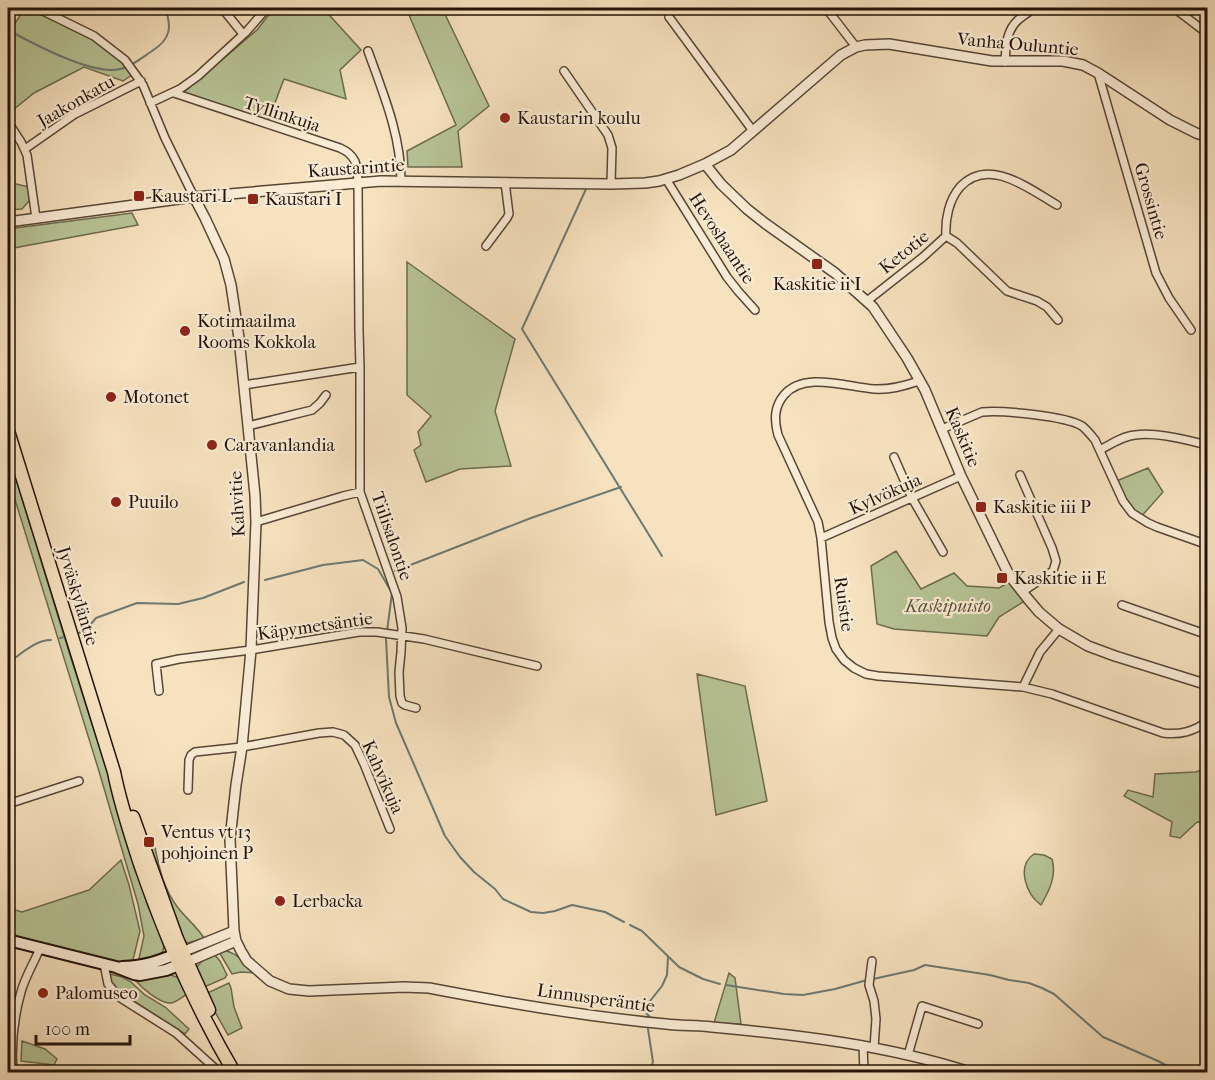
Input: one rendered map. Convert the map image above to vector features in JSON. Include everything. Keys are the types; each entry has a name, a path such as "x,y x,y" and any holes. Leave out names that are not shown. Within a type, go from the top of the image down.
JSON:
{"highway":[{"name":"Jyväskyläntie","path":"8,431 149,889 204,1020 234,1072"},
{"name":"Jyväskyläntie","path":"180,959 242,1072"}],"main road":[{"path":"8,940 116,967 142,966 180,959"}],"street":[{"name":"Kahvitie","path":"37,8 94,36 125,60 141,81 165,138 224,259 232,296 244,385 256,522 251,650 230,839 234,931"},
{"path":"222,8 243,34"},
{"path":"150,103 174,93 198,76 260,18 267,8"},
{"path":"826,8 856,47"},
{"path":"1005,62 1006,45 1011,28 1034,8"},
{"path":"1174,8 1208,34"},
{"path":"669,17 753,131"},
{"name":"Vanha Ouluntie","path":"705,164 730,150 833,61 856,47 872,44 889,44 992,61 1063,61 1083,65 1170,120 1208,137"},
{"path":"368,51 394,124 400,153 402,181"},
{"path":"564,71 608,135 612,148 611,184"},
{"name":"Grossintie","path":"1098,73 1156,273 1169,298 1191,330"},
{"name":"Jaakonkatu","path":"36,218 31,174 25,149 75,114 141,81"},
{"name":"Tyllinkuja","path":"174,93 348,152 355,160 358,183"},
{"path":"8,122 25,149"},
{"name":"Kaustarintie","path":"8,222 194,197 358,183 402,181 645,183 666,179 705,164"},
{"name":"Kaskitie","path":"705,164 747,209 835,273 873,307 920,381 961,476 1009,575 1039,612 1059,629 1088,646 1208,686"},
{"name":"Ketotie","path":"867,301 946,236 947,217 955,193 973,177 983,174 1005,176 1057,205"},
{"name":"Hevoshaantie","path":"666,179 728,277 755,310"},
{"path":"486,246 509,214 505,182"},
{"name":"Tiilisalontie","path":"358,183 360,492 394,587 401,620 400,696 402,703 416,708"},
{"path":"946,236 957,243 1007,291 1037,301 1047,307 1058,320"},
{"path":"244,385 360,367"},
{"name":"Ruistie","path":"920,381 886,389 812,382 787,391 777,406 775,424 778,435 818,522 832,638 844,660 866,674 878,676 1023,687 1052,694 1163,733 1189,732 1208,721"},
{"path":"248,426 312,410 326,395"},
{"path":"942,429 982,412 998,411 1073,422 1090,433 1123,501 1132,513 1158,527 1208,545"},
{"path":"1100,450 1116,441 1136,435 1156,435 1208,445"},
{"path":"894,456 912,498 943,552"},
{"path":"1020,475 1056,561 1053,571 1022,592"},
{"name":"Kylvökuja","path":"821,538 961,476"},
{"path":"256,522 360,492"},
{"path":"1122,605 1208,635"},
{"path":"1023,687 1040,652 1059,629"},
{"name":"Käpymetsäntie","path":"159,691 156,664 359,632 390,633 424,639 537,666"},
{"name":"Kahvikuja","path":"188,790 189,760 195,752 333,732 344,735 355,745 390,829"},
{"path":"8,804 79,781"},
{"path":"180,959 234,931"},
{"name":"Linnusperäntie","path":"234,931 236,941 247,961 270,981 289,989 309,991 429,988 604,1017 842,1041 934,1060 970,1072"},
{"path":"180,959 236,941"},
{"path":"13,1072 12,1047 19,999 40,948"},
{"path":"872,961 869,985 876,1019 873,1048"},
{"path":"104,964 108,984 119,997 176,1033 218,1071"},
{"path":"908,1055 922,1006 978,1024"},
{"path":"863,1046 864,1072"}],"green space":[{"path":"25,8 37,8 94,36 135,73 123,81 84,67 34,93 8,114 8,34"},
{"path":"274,8 323,8 361,50 340,70 346,99 284,79 268,121 183,93 257,30"},
{"path":"406,8 442,8 489,106 458,131 462,167 408,167 407,151 456,125"},
{"path":"8,182 29,187 29,201 22,209 8,210"},
{"path":"132,213 138,225 8,249 8,229"},
{"path":"407,262 515,339 495,411 511,466 460,469 426,482 414,450 421,445 418,432 431,416 407,395"},
{"path":"8,453 69,652 164,943 161,954 152,960 138,963 144,936 138,904 8,477"},
{"path":"1148,468 1163,492 1140,518 1128,508 1114,482"},
{"name":"Kaskipuisto","path":"896,551 921,589 954,573 967,586 999,588 1013,580 1028,599 999,617 987,636 894,629 877,624 871,566"},
{"path":"697,674 745,686 767,801 716,815"},
{"path":"1207,768 1207,823 1197,822 1180,838 1170,836 1172,822 1124,796 1128,790 1153,797 1155,774 1196,772"},
{"path":"154,843 169,894 204,938 188,943 181,938 160,886 150,844"},
{"path":"1034,854 1052,859 1054,871 1041,905 1027,887 1024,873 1025,865"},
{"path":"121,860 140,931 132,964 8,936 8,908 22,912 89,890"},
{"path":"222,950 236,956 255,973 232,974 219,952"},
{"path":"214,954 227,975 202,988 196,968 202,961"},
{"path":"729,973 735,978 741,1024 714,1023"},
{"path":"110,974 131,982 145,995 165,1007 189,1029 185,1034 132,1000 112,985 109,980"},
{"path":"171,975 179,978 187,994 171,1003 155,997 135,980 136,976 154,978"},
{"path":"229,983 234,1007 242,1028 228,1035 205,994"},
{"path":"22,1041 45,1049 57,1059 54,1065 21,1061"}],"waterway":[{"path":"8,30 79,63 94,68 120,69 137,62 163,42 169,27 165,8"},
{"path":"586,189 522,329 662,556"},
{"path":"395,571 531,518 621,487"},
{"path":"265,580 323,565 363,560 378,569 392,593 386,639 389,697 396,723 445,836 460,857 503,899 531,912 555,911 572,905 605,912 624,922"},
{"path":"90,625 96,618 137,603 178,604 203,598 244,582"},
{"path":"79,633 83,631"},
{"path":"60,638 64,637"},
{"path":"8,663 34,645 51,640"},
{"path":"630,925 642,931 679,967 703,979 720,984"},
{"path":"649,1016 643,1010 662,986 667,975 668,957"},
{"path":"873,979 914,970 925,965 1029,983 1054,994 1103,1037 1179,1072"},
{"path":"726,985 803,995 867,980"},
{"path":"648,1029 653,1062 649,1072"}],"place":[{"name":"Kaustarin koulu","path":"505,118"},
{"name":"Kaustari L","path":"139,196"},
{"name":"Kaustari I","path":"253,199"},
{"name":"Kaskitie ii I","path":"817,264"},
{"name":"Kotimaailma Rooms Kokkola","path":"185,331"},
{"name":"Motonet","path":"111,397"},
{"name":"Caravanlandia","path":"212,445"},
{"name":"Puuilo","path":"116,502"},
{"name":"Kaskitie iii P","path":"981,507"},
{"name":"Kaskitie ii E","path":"1002,578"},
{"name":"Ventus vt 13 pohjoinen P","path":"149,842"},
{"name":"Lerbacka","path":"280,901"},
{"name":"Palomuseo","path":"43,993"}]}
